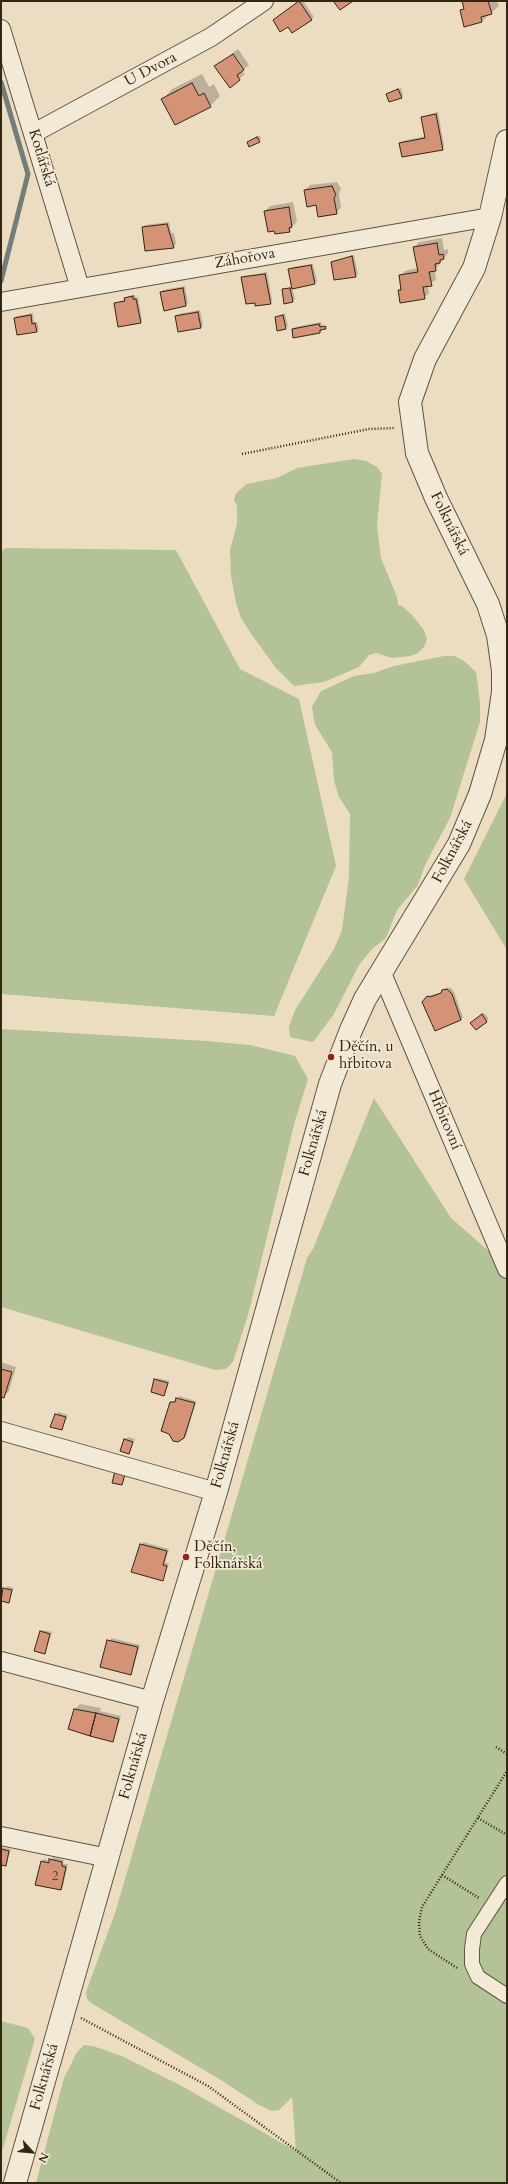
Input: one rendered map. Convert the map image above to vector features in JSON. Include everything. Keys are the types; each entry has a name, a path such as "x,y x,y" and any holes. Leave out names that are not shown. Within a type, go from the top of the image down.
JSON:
{"street":[{"name":"U Dvora","path":"34,133 211,37 264,1"},
{"name":"Kotlářská","path":"1,29 34,133 80,288"},
{"name":"Folknářská","path":"15,2183 152,1701 216,1492 330,1084 351,1030 381,971 446,868 470,819 489,767 496,740 503,692 501,651 494,619 417,453 410,402 423,367 474,268 490,217 507,141"},
{"name":"Záhořova","path":"1,302 490,217"},
{"name":"Hřbitovní","path":"381,971 507,1270"},
{"path":"1,1431 216,1492"},
{"path":"1,1661 152,1701"},
{"path":"1,1836 108,1858"},
{"path":"507,1882 474,1934 472,1949 472,1964 478,1977 507,1996"}],"path":[{"path":"242,454 369,428 413,427"},
{"path":"496,1747 507,1754"},
{"path":"478,1977 469,1975 438,1958 428,1950 420,1936 419,1922 422,1907 507,1771"},
{"path":"478,1818 507,1835"},
{"path":"442,1875 492,1906"},
{"path":"65,2010 208,2086 341,2183"}],"green space":[{"path":"354,459 366,461 377,467 382,474 377,526 381,558 397,597 398,605 402,606 412,615 424,630 427,639 424,647 418,653 410,656 392,658 376,653 369,655 359,667 324,682 294,686 276,668 252,635 241,618 236,603 231,576 230,550 237,524 237,506 234,500 236,493 247,484 277,478 297,468"},
{"path":"5,548 176,550 240,669 299,699 336,866 274,1016 1,994 1,552"},
{"path":"444,656 454,656 464,661 476,672 480,703 480,722 450,818 425,865 418,885 397,910 386,938 372,949 359,965 334,1014 313,1042 290,1037 289,1027 295,1010 334,949 342,930 349,876 350,814 339,797 334,781 332,752 315,725 312,707 321,691 354,676 374,673 394,666"},
{"path":"507,793 507,950 464,879"},
{"path":"1,1029 207,1041 250,1045 295,1056 308,1079 295,1121 248,1315 233,1362 226,1369 215,1370 1,1307"},
{"path":"374,1098 451,1218 507,1267 507,2183 36,2183 64,2078 77,2052 84,2045 93,2046 124,2057 180,2085 296,2151 292,2097 279,2110 272,2111 259,2105 221,2080 91,2003 87,1999 86,1992 115,1913 307,1258 313,1249"},
{"path":"1,2021 28,2028 35,2039 1,2155"}],"building":[{"path":"299,1 312,20 292,33 288,27 280,32 273,20"},
{"path":"333,1 353,1 340,10"},
{"path":"462,1 488,1 492,14 481,17 482,22 464,27 460,10 464,9"},
{"path":"233,54 244,70 237,75 240,80 230,88 214,66"},
{"path":"192,83 199,96 204,93 211,107 175,125 161,99"},
{"path":"398,89 402,98 389,102 386,94"},
{"path":"436,114 443,150 402,157 399,143 425,138 421,117"},
{"path":"257,137 260,142 249,147 247,142"},
{"path":"332,186 336,195 334,198 337,214 318,217 316,205 307,207 304,190"},
{"path":"289,207 292,227 289,228 290,232 275,234 274,231 268,232 264,211"},
{"path":"167,224 174,248 145,251 142,227"},
{"path":"437,243 439,255 443,254 444,259 440,260 440,263 435,264 436,271 429,272 432,286 423,287 425,299 400,303 398,290 401,290 399,275 418,272 413,247"},
{"path":"352,256 356,277 334,280 331,262"},
{"path":"311,265 315,284 292,289 288,269"},
{"path":"265,274 271,304 255,306 255,303 246,304 241,277"},
{"path":"183,288 186,306 164,311 160,292"},
{"path":"290,288 293,302 284,304 282,289"},
{"path":"133,296 133,299 136,299 141,323 118,327 114,303 125,301 124,298"},
{"path":"198,312 201,328 178,332 175,316"},
{"path":"31,315 32,324 35,323 37,332 17,335 14,318"},
{"path":"283,315 286,329 277,331 275,317"},
{"path":"319,324 320,327 325,326 326,329 320,330 320,333 293,338 292,329"},
{"path":"447,989 452,994 461,1020 435,1031 422,1002 427,996 430,997 441,993 442,990"},
{"path":"482,1014 487,1022 476,1030 470,1023"},
{"path":"1,1369 12,1372 4,1398 1,1397"},
{"path":"154,1379 168,1383 164,1396 151,1392"},
{"path":"176,1398 195,1403 184,1438 178,1442 173,1441 169,1434 161,1431 170,1402 175,1402"},
{"path":"55,1414 66,1417 62,1430 50,1427"},
{"path":"124,1439 133,1442 129,1454 120,1451"},
{"path":"115,1471 125,1474 122,1485 112,1483"},
{"path":"140,1544 167,1551 163,1565 167,1566 163,1581 131,1572"},
{"path":"3,1588 12,1590 9,1603 1,1601"},
{"path":"40,1631 50,1634 45,1654 34,1651"},
{"path":"107,1640 138,1647 131,1675 100,1667"},
{"path":"74,1709 96,1713 90,1736 68,1729"},
{"path":"96,1713 119,1719 113,1742 90,1736"},
{"path":"1,1849 9,1851 6,1866 1,1865"},
{"path":"49,1859 62,1862 62,1866 66,1867 61,1890 35,1885 41,1861 49,1863"}],"waterway":[{"path":"1,82 28,174 1,281"}],"place":[{"name":"Děčín, u hřbitova","path":"331,1057"},
{"name":"Děčín, Folknářská","path":"186,1557"}]}
